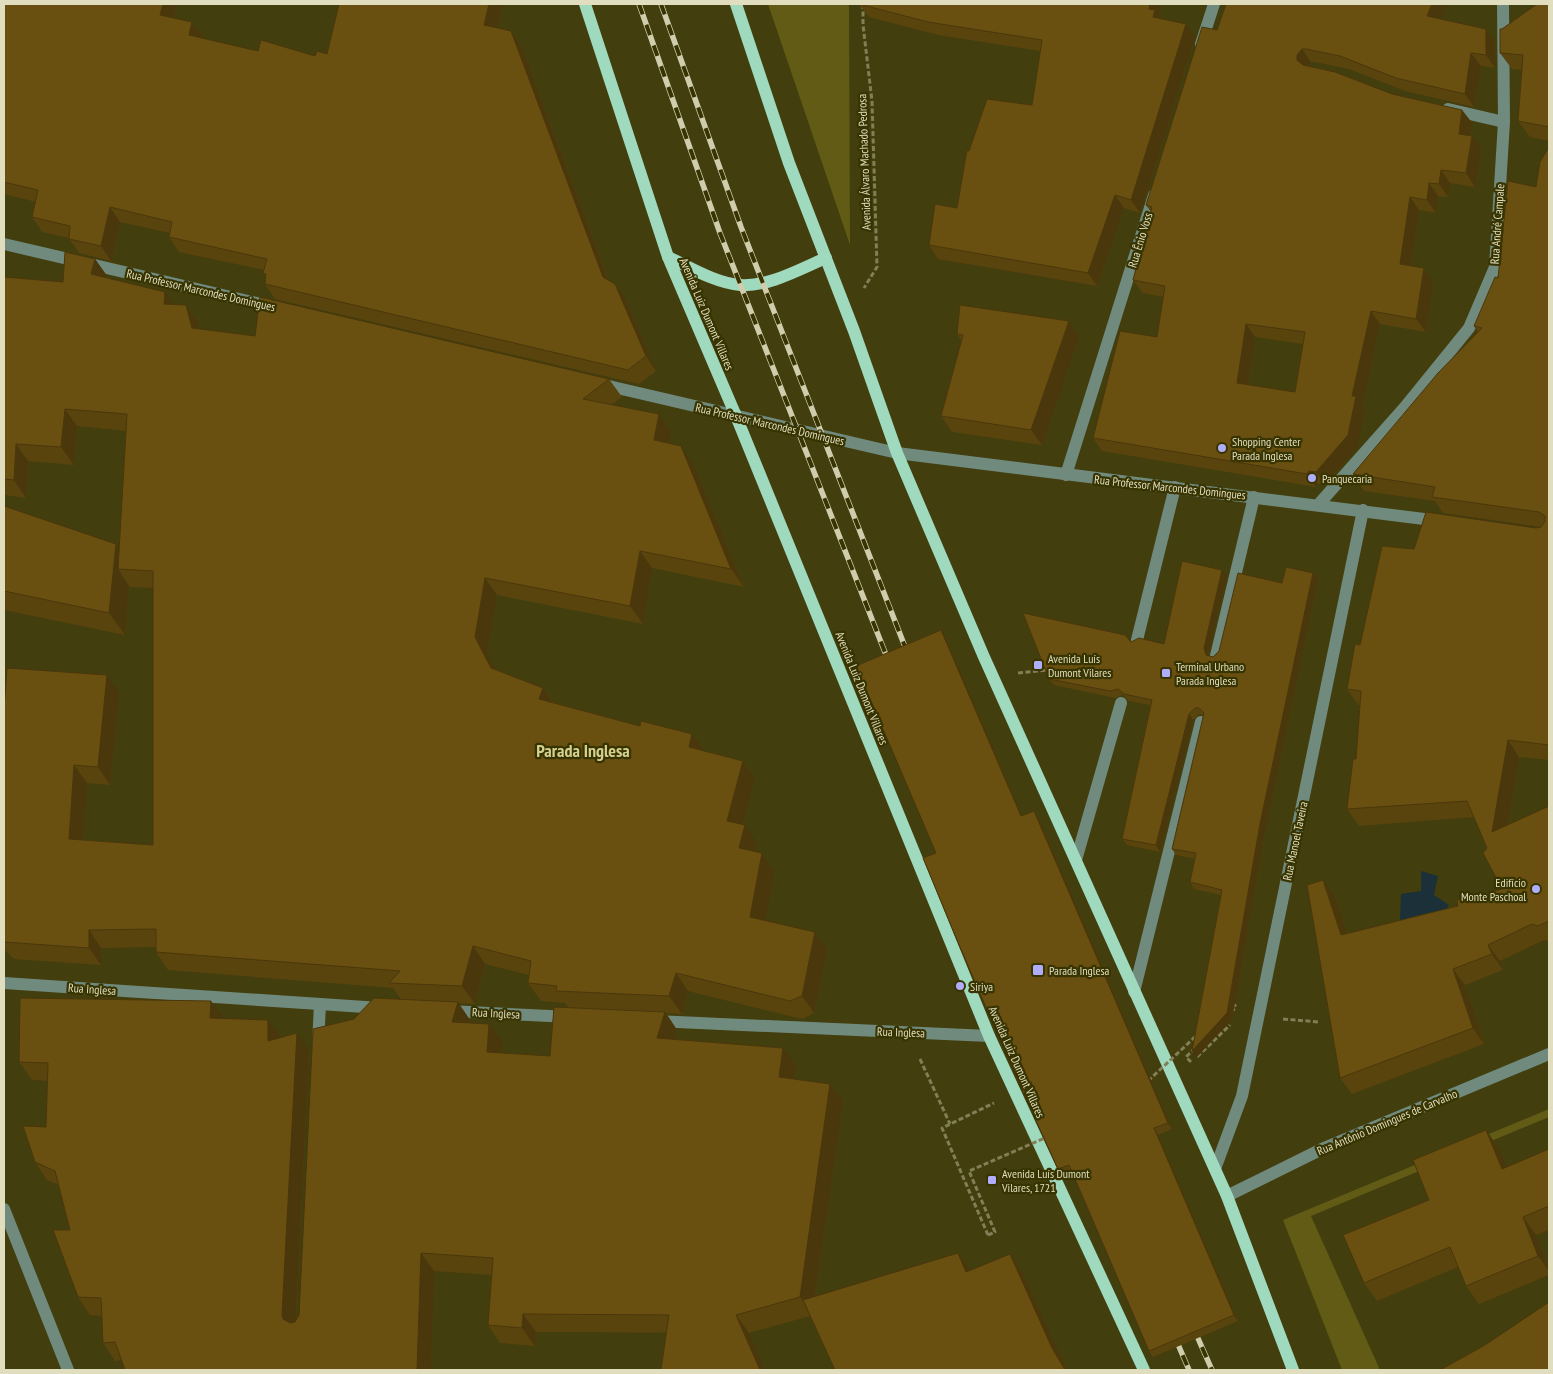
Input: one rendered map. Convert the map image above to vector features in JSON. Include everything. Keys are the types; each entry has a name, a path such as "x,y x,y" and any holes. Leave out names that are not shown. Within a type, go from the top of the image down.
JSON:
{"main road":[{"name":"Avenida Luiz Dumont Villares","path":"585,4 668,257 736,416 989,1036 1144,1370"},
{"path":"736,4 789,163 826,258 897,453 993,676 1227,1196 1293,1370"},
{"path":"668,257 720,280 741,285 776,279 826,258"}],"street":[{"path":"1196,60 1214,4"},
{"name":"Rua André Campale","path":"1318,505 1405,407 1469,328 1495,267 1504,122 1503,4"},
{"path":"1431,105 1504,122"},
{"name":"Rua Ênio Voss","path":"1066,475 1158,183"},
{"name":"Rua Professor Marcondes Domingues","path":"4,244 284,310"},
{"name":"Rua Professor Marcondes Domingues","path":"584,380 897,453 1066,475 1254,496 1455,523"},
{"path":"1137,640 1176,487"},
{"path":"1216,656 1254,496"},
{"name":"Rua Manoel Taveira","path":"1214,1169 1242,1096 1363,510"},
{"path":"1076,860 1121,703"},
{"path":"1134,992 1201,722"},
{"name":"Rua Inglesa","path":"4,982 394,1009"},
{"path":"317,1054 320,1004"},
{"name":"Rua Inglesa","path":"433,1010 587,1018"},
{"name":"Rua Inglesa","path":"646,1020 989,1036"},
{"name":"Rua Antônio Domingues de Carvalho","path":"1227,1196 1324,1148 1549,1054"},
{"path":"4,1209 68,1370"}],"path":[{"name":"Avenida Álvaro Machado Pedrosa","path":"842,302 859,297 877,267 872,101 863,25 863,4"},
{"path":"993,676 1055,669"},
{"path":"1226,1006 1232,1001 1236,1007 1229,1014"},
{"path":"1200,1043 1186,1057 1191,1062 1237,1018"},
{"path":"1141,1087 1203,1029"},
{"path":"908,1033 950,1124"},
{"path":"1014,1093 942,1128 988,1235 995,1232 969,1171 1049,1136"}],"shaded area":[{"path":"768,4 849,4 850,245"},
{"path":"1549,1109 1549,1117 1311,1216 1380,1370 1342,1370 1283,1220"}],"water":[{"path":"1421,871 1438,876 1434,895 1449,905 1437,926 1400,921 1401,894 1421,891"}],"building":[{"path":"4,4 163,4 160,15 192,22 189,35 258,51 261,40 315,56 317,51 327,54 339,4 489,4 484,25 511,31 603,277 615,284 646,356 628,370 265,284 266,274 263,273 267,259 169,237 172,222 110,207 101,246 69,239 70,226 32,217 38,190 4,182"},
{"path":"859,4 1150,4 1149,9 1155,10 1153,17 1186,24 1131,200 1115,195 1088,273 929,245 935,204 957,208 967,150 969,151 987,99 1032,105 1042,40 928,22"},
{"path":"1226,4 1432,4 1427,16 1486,29 1486,55 1471,53 1465,94 1396,78 1340,56 1306,49 1302,49 1297,55 1297,60 1303,65 1335,72 1392,94 1462,110 1459,134 1472,136 1466,173 1441,170 1439,184 1429,183 1427,200 1410,197 1400,264 1424,268 1416,319 1371,311 1352,396 1356,396 1348,435 1316,472 1309,471 1307,474 1093,438 1120,331 1157,337 1165,286 1133,280 1152,207 1146,205 1202,27 1217,30","holes":["1246,324 1305,332 1295,392 1237,383"]},
{"path":"1537,4 1549,4 1549,127 1518,121 1523,55 1500,53 1500,29"},
{"path":"1549,147 1549,745 1508,740 1492,832 1549,806 1549,921 1538,926 1532,924 1488,945 1492,954 1453,969 1473,1028 1340,1078 1307,885 1323,880 1341,935 1458,906 1457,900 1502,889 1483,853 1487,848 1467,801 1347,809 1353,759 1356,759 1361,691 1347,689 1355,644 1360,645 1382,546 1414,549 1426,512 1536,528 1541,527 1545,521 1545,516 1539,512 1432,497 1435,487 1353,474 1438,373 1482,328 1474,326 1495,277 1498,278 1508,181 1536,187 1540,162"},
{"path":"65,252 95,259 91,274 165,292 164,304 186,305 192,328 255,336 260,297 609,379 583,399 659,414 654,440 681,446 731,569 640,551 630,606 485,578 475,637 491,668 543,688 539,699 640,726 641,721 692,734 689,747 743,761 727,821 745,825 739,848 762,853 750,917 815,932 802,996 790,1001 676,973 669,996 556,991 557,986 528,983 531,961 473,946 462,986 389,983 400,971 156,952 156,929 89,930 89,948 4,942 4,710 7,668 107,675 98,767 74,765 69,839 153,845 153,571 118,569 127,414 65,409 61,447 16,444 14,480 4,479 4,277 63,282"},
{"path":"960,305 1069,321 1031,430 941,416 963,335 957,334"},
{"path":"4,506 116,544 109,613 4,591"},
{"path":"1182,561 1222,570 1204,648 1206,655 1213,657 1219,651 1238,573 1282,583 1286,567 1313,573 1260,824 1227,1013 1192,1051 1222,890 1190,882 1196,853 1172,849 1204,713 1199,708 1195,708 1189,714 1156,845 1122,839 1152,700 1124,694 1118,689 1110,691 1049,679 1023,613 1125,635 1131,642 1139,638 1164,644"},
{"name":"Parada Inglesa","path":"941,630 1021,816 1034,811 1168,1123 1154,1128 1234,1315 1149,1351 1069,1165 1058,1169 957,940 923,858 936,853 856,666"},
{"path":"20,998 211,1001 210,1018 268,1020 268,1041 297,1033 282,1315 283,1319 290,1323 295,1322 299,1315 313,1029 354,1019 374,998 458,1002 452,1022 489,1024 487,1052 550,1056 554,1007 665,1012 657,1038 783,1048 779,1077 830,1084 800,1297 736,1315 760,1370 661,1370 669,1315 523,1314 522,1328 488,1325 493,1258 421,1253 417,1370 125,1370 115,1342 103,1343 101,1298 78,1297 53,1230 70,1230 55,1171 35,1162 23,1126 46,1127 48,1063 19,1062"},
{"path":"1486,1130 1502,1169 1549,1149 1549,1206 1523,1217 1538,1256 1466,1286 1450,1247 1364,1283 1343,1235 1429,1200 1413,1160"},
{"path":"958,1253 966,1272 1010,1254 1052,1348 1065,1370 835,1370 803,1300"},
{"path":"1549,1302 1549,1370 1442,1370 1485,1345"}],"railway":[{"path":"639,4 720,233 890,665"},
{"path":"661,4 741,227 909,657"},
{"path":"1193,1327 1212,1370"},
{"path":"1174,1335 1189,1370"}],"place":[{"name":"Shopping Center Parada Inglesa","path":"1222,448"},
{"name":"Panquecaria","path":"1312,478"},
{"name":"Avenida Luís Dumont Vilares","path":"1038,665"},
{"name":"Terminal Urbano Parada Inglesa","path":"1166,673"},
{"name":"Edifício Monte Paschoal","path":"1536,889"},
{"name":"Parada Inglesa","path":"1038,970"},
{"name":"Siriya","path":"960,986"},
{"name":"Avenida Luís Dumont Vilares, 1721","path":"992,1180"}],"district":[{"name":"Parada Inglesa","path":"583,750"}]}
